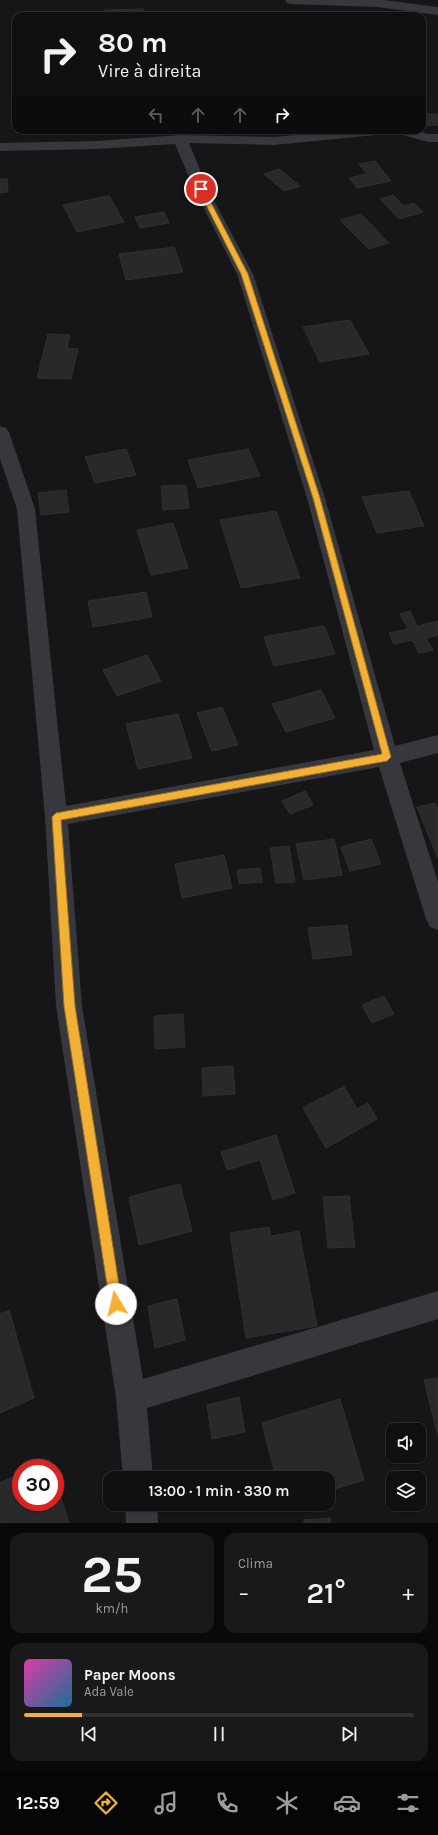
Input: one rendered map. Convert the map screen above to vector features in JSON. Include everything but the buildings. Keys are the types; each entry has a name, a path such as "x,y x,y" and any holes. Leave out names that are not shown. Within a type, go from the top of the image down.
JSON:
{"street":[{"path":"291,0 377,3 438,11"},
{"path":"0,147 98,145 180,139 274,141 345,134"},
{"path":"410,134 434,142"},
{"path":"180,139 201,189 245,274 316,498 387,757 438,919"},
{"path":"0,432 26,509 56,817 69,1006 131,1398 137,1471"},
{"path":"56,817 387,757 438,744"},
{"path":"131,1398 438,1305"},
{"path":"141,1511 142,1523"}],"route":[{"path":"116,1304 69,1006 56,817 387,757 316,498 245,274 201,189"}]}
